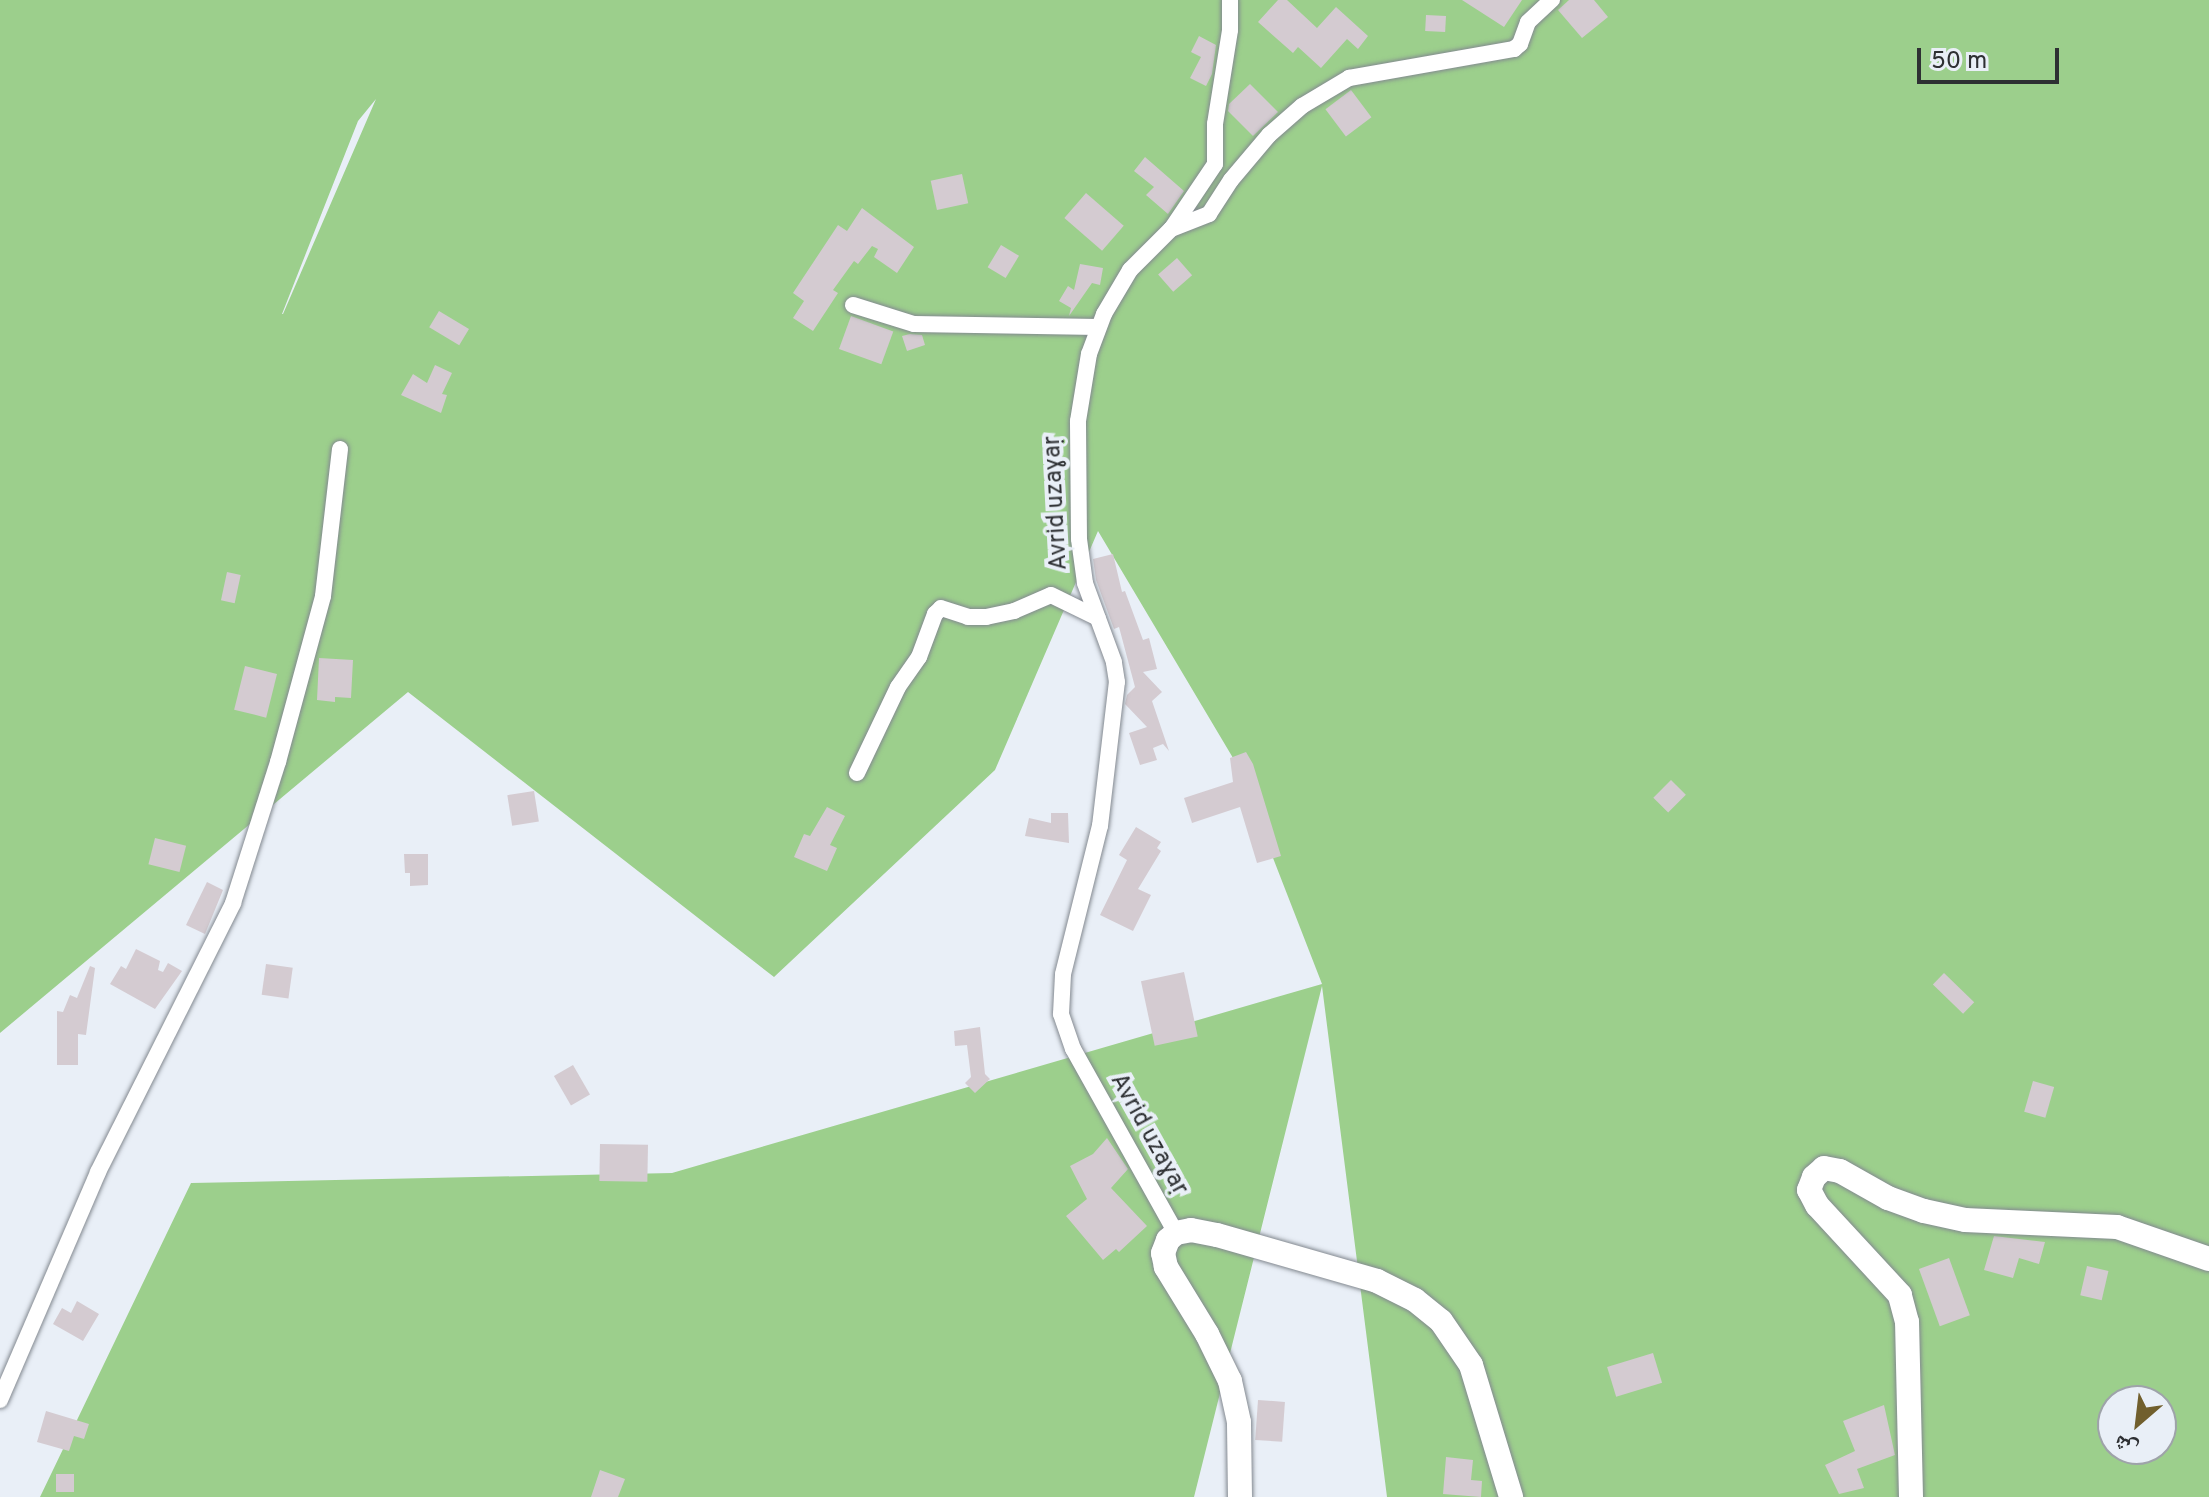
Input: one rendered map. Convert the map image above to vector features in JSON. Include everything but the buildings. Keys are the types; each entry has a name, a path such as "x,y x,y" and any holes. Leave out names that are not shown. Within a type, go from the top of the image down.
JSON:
{"street":[{"path":"1171,229 1215,164 1215,124 1230,30 1230,0"},
{"name":"Avrid uzaɣaṛ","path":"1176,1233 1073,1049 1061,1014 1063,974 1100,826 1115,705 1114,662 1085,583 1079,539 1081,390 1098,327 1130,270 1171,229 1209,214 1231,180 1269,135 1302,106 1349,78 1514,49 1520,44 1528,22 1552,0"},
{"path":"853,305 914,324 1098,327"},
{"path":"0,1400 98,1172 238,888 278,762 323,596 340,449"},
{"path":"857,773 898,687 919,657 935,614 941,608 968,617 986,617 1014,611 1051,595 1098,618"},
{"path":"1911,1497 1907,1322 1900,1295 1817,1205 1809,1190 1814,1177 1824,1168 1840,1171 1888,1198 1924,1211 1965,1220 2117,1227 2209,1259"},
{"path":"1240,1497 1239,1422 1230,1381 1207,1334 1166,1267 1163,1253 1176,1233 1191,1230 1217,1235 1377,1281 1415,1300 1441,1321 1471,1365 1511,1497"}],"green space":[{"path":"0,0 2209,0 2209,1497 1387,1497 1322,986 1194,1497 40,1497 191,1183 672,1173 1322,984 1236,763 1098,531 995,770 774,977 408,692 0,1033","holes":["376,99 283,314 358,121"]}]}
